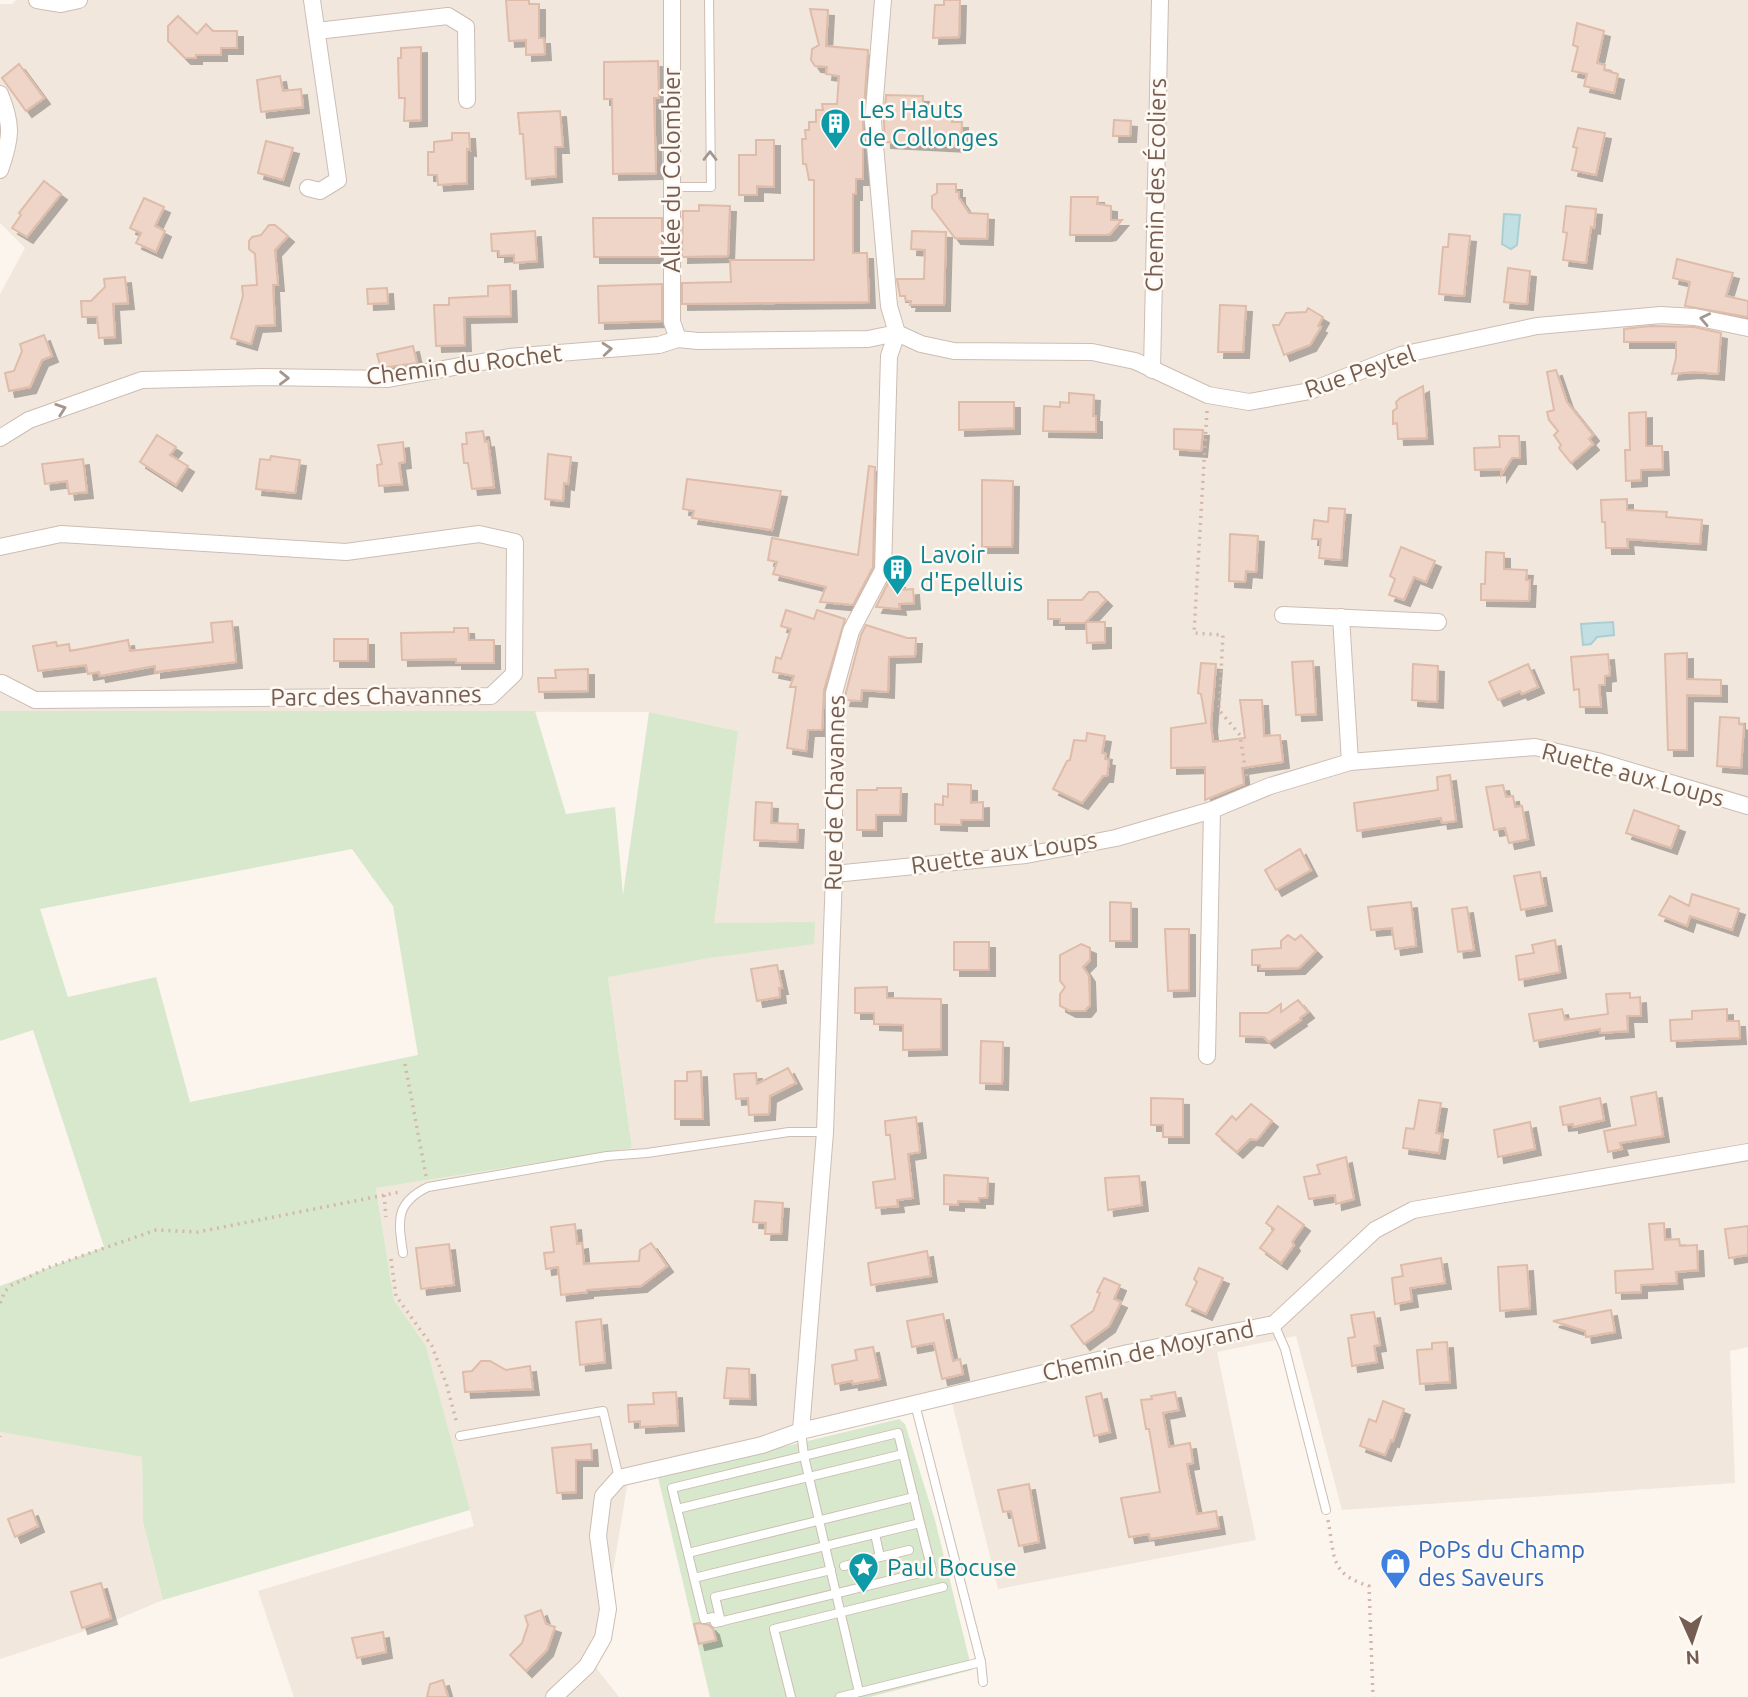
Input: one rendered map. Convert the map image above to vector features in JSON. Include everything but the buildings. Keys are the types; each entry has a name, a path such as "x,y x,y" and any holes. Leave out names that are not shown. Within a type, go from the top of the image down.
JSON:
{"street":[{"path":"37,0 61,4 79,0"},
{"path":"308,188 320,191 338,180 313,0"},
{"name":"Allée du Colombier","path":"672,0 672,322 678,339"},
{"name":"Rue de Chavannes","path":"801,1431 825,1132 834,874 834,693 851,631 883,570 889,356 897,333 889,306 873,122 883,0"},
{"name":"Chemin des Écoliers","path":"1152,370 1160,0"},
{"path":"317,31 448,16 466,27 467,100"},
{"path":"0,94 10,118 7,151 0,170"},
{"name":"Rue Peytel","path":"897,333 922,344 954,351 1092,352 1135,361 1208,395 1249,401 1310,391 1401,355 1537,326 1661,315 1695,317 1748,328"},
{"name":"Chemin du Rochet","path":"0,438 29,420 142,380 263,377 388,379 509,357 659,345 678,339 868,339 897,333"},
{"name":"Parc des Chavannes","path":"0,547 61,534 346,552 479,534 515,542 514,674 491,696 35,700 2,683"},
{"path":"1283,615 1438,622"},
{"path":"1340,617 1350,762"},
{"name":"Ruette aux Loups","path":"834,874 1026,856 1116,838 1212,810 1249,794 1350,762 1535,747 1597,761 1748,806"},
{"path":"1207,1056 1212,810"},
{"name":"Chemin de Moyrand","path":"619,1478 762,1446 801,1431 1128,1353 1274,1324 1376,1230 1413,1210 1748,1152"},
{"path":"554,1697 587,1666 603,1638 608,1609 598,1536 603,1496 619,1478"}],"lane":[{"path":"673,187 710,187 709,0"},
{"path":"403,1254 400,1221 404,1206 412,1195 428,1187 607,1156 647,1153 789,1132 825,1132"},
{"path":"1274,1324 1285,1349 1326,1510"},
{"path":"915,1404 981,1662 983,1682"},
{"path":"460,1436 603,1410 619,1478"},
{"path":"801,1431 804,1456 859,1692"},
{"path":"898,1433 932,1570 721,1622 715,1623 713,1617 704,1619 672,1488 804,1456 898,1433"},
{"path":"677,1509 903,1454"},
{"path":"688,1553 914,1497"},
{"path":"694,1578 920,1523"},
{"path":"874,1534 880,1557"},
{"path":"844,1566 909,1550"},
{"path":"721,1622 715,1597 831,1570"},
{"path":"791,1697 774,1629 943,1587"},
{"path":"840,1697 981,1662"}],"path":[{"path":"1208,395 1194,633 1223,635 1219,710 1240,735 1249,794"},
{"path":"0,1303 5,1291 12,1285 47,1268 156,1230 198,1232 428,1187 405,1064"},
{"path":"384,1195 387,1220"},
{"path":"391,1258 396,1296 432,1346 447,1386 460,1436"},
{"path":"1326,1510 1337,1566 1343,1575 1352,1581 1369,1586 1373,1697"}],"shaded area":[{"path":"16,0 1748,0 1748,1347 1730,1351 1735,1483 1342,1510 1296,1336 1217,1352 1256,1540 998,1589 949,1390 630,1468 597,1669 619,1697 294,1697 258,1591 474,1526 426,1346 394,1300 376,1188 632,1148 608,977 738,731 649,712 0,711 0,294 25,248 0,223 0,4 12,4"},
{"path":"0,1432 142,1457 143,1522 163,1600 106,1624 0,1659"}],"green space":[{"path":"0,711 535,711 566,814 615,807 623,895 649,712 738,731 714,923 815,922 814,944 709,958 608,977 632,1148 376,1188 394,1300 426,1346 470,1510 163,1600 143,1522 142,1457 0,1432 0,1286 104,1247 33,1030 0,1041","holes":["352,849 393,906 418,1055 190,1102 156,977 68,997 40,909"]},
{"path":"899,1419 905,1424 935,1520 972,1670 870,1697 710,1697 658,1477"}],"water":[{"path":"1504,214 1520,215 1517,245 1511,249 1502,244"},
{"path":"1613,622 1614,635 1597,637 1591,644 1583,645 1581,624"}],"place":[{"name":"Les Hauts de Collonges","path":"836,151"},
{"name":"Lavoir d'Epelluis","path":"897,596"},
{"name":"PoPs du Champ des Saveurs","path":"1395,1591"},
{"name":"Paul Bocuse","path":"864,1595"}]}
